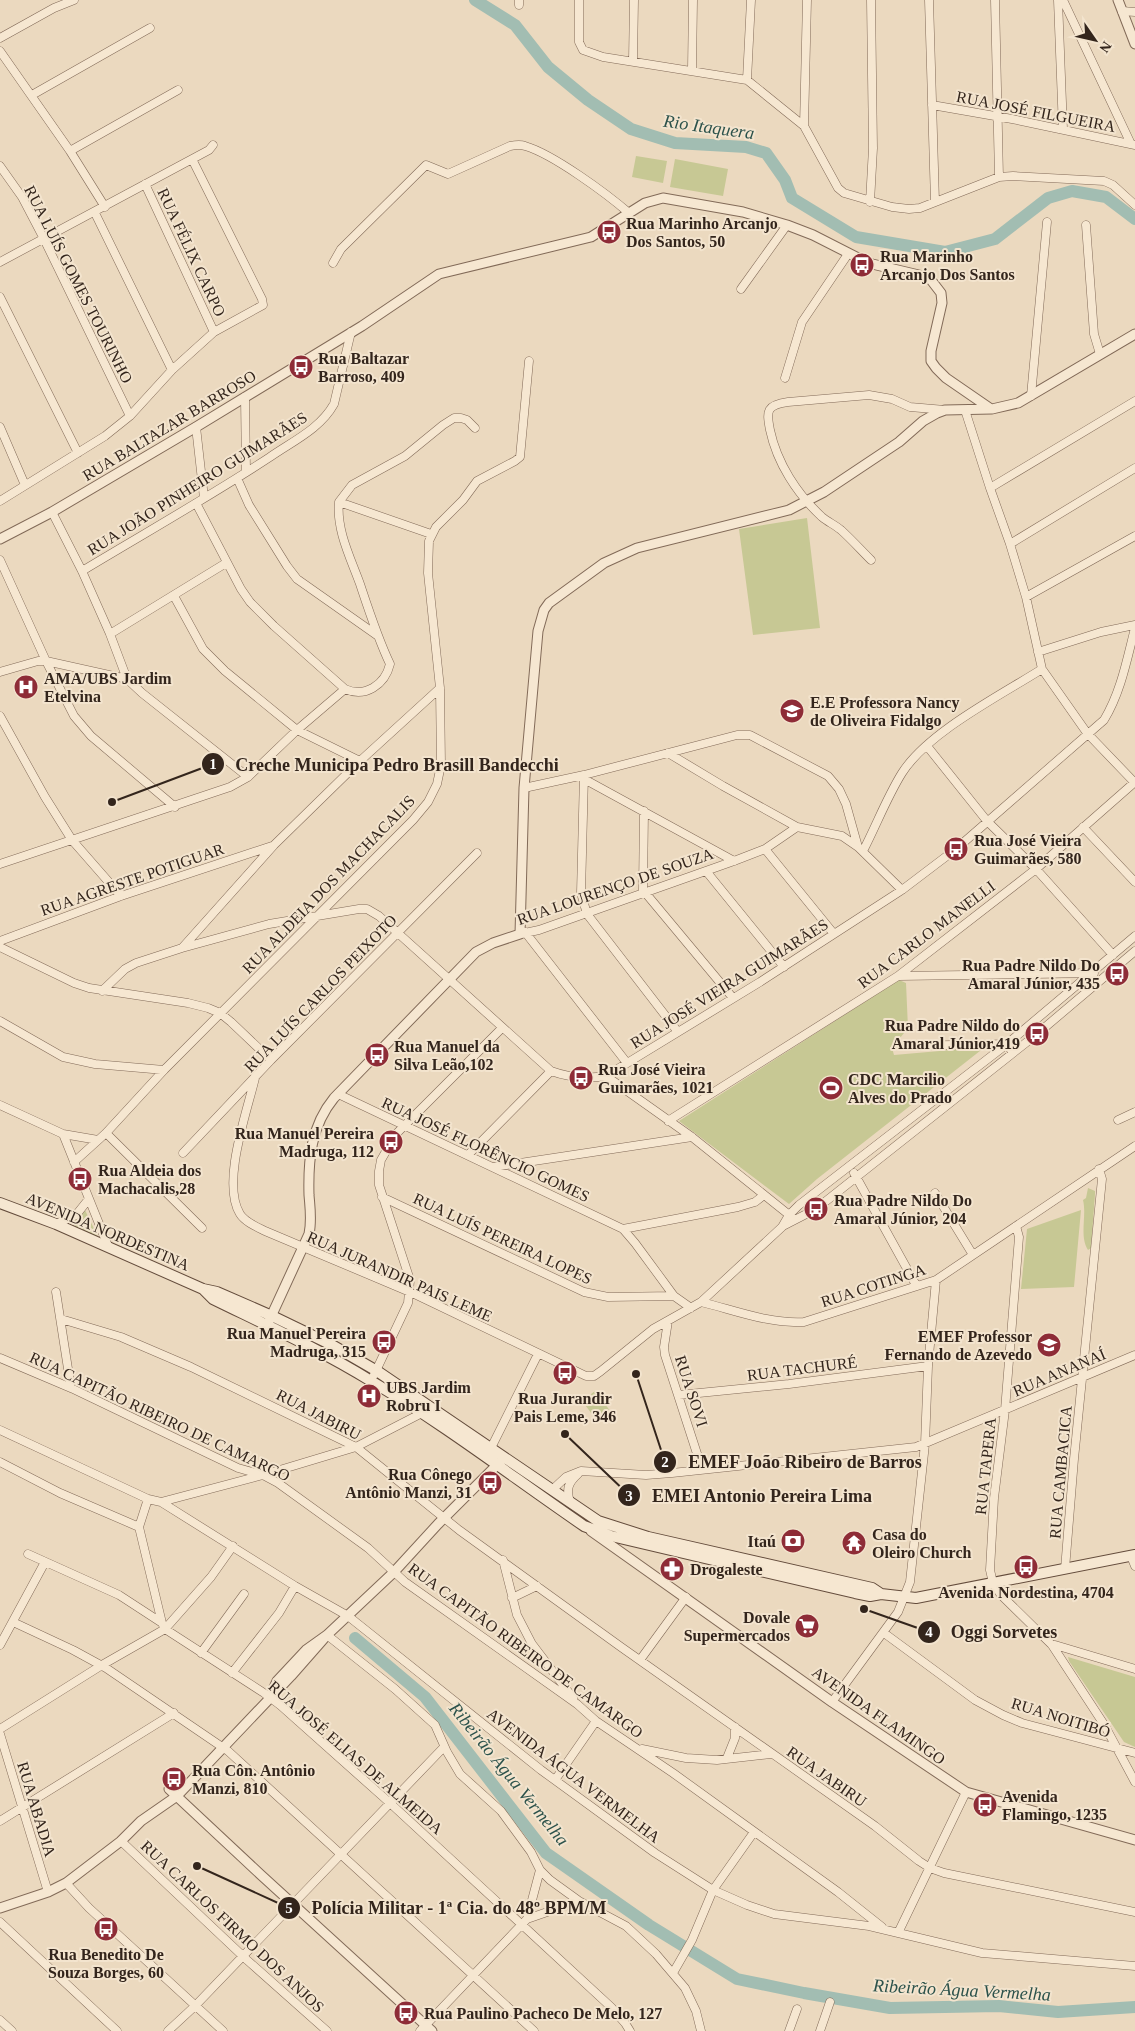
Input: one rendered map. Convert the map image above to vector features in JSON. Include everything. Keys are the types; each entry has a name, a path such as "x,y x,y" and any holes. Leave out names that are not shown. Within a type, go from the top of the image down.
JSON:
{"main road":[{"name":"AVENIDA NORDESTINA","path":"0,1203 108,1246 203,1289 218,1292 332,1345 377,1371 497,1466 584,1526 870,1596 880,1594 914,1598 1065,1569 1134,1559"},
{"name":"AVENIDA NORDESTINA","path":"203,1289 213,1299 267,1325 425,1409 491,1448 598,1521 633,1537"}],"street":[{"path":"0,38 54,8 74,0"},
{"path":"579,0 578,42 583,50 603,57 747,80 804,126 838,188 844,193 870,202 909,209 920,208 999,177 1104,180 1113,185 1135,205"},
{"path":"633,61 634,0"},
{"path":"692,0 692,70"},
{"path":"747,80 751,0"},
{"path":"804,126 808,0"},
{"path":"870,202 873,148 871,0"},
{"path":"929,0 935,202"},
{"path":"995,0 996,116 999,177"},
{"path":"1058,0 1062,129"},
{"path":"1063,0 1133,144"},
{"path":"1118,0 1135,44"},
{"path":"1122,11 1135,12"},
{"path":"32,95 150,28"},
{"path":"0,51 70,150 105,207"},
{"path":"70,150 178,90"},
{"name":"RUA JOSÉ FILGUEIRA","path":"932,105 1133,144"},
{"path":"0,262 95,213 209,150 213,145"},
{"path":"333,263 341,248 426,165 448,174 510,146 521,145 541,153 607,196 629,213"},
{"path":"0,501 105,436 130,416 172,370 214,332 261,307 264,303 192,159"},
{"name":"RUA LUÍS GOMES TOURINHO","path":"0,166 22,197 44,239 130,416"},
{"name":"RUA FÉLIX CARPO","path":"145,184 214,332"},
{"path":"351,332 439,274 591,237 653,200 668,199 743,212 787,225 813,235 868,263 922,276 937,286 941,293 942,303 931,351 932,361 946,378 991,409"},
{"path":"95,213 172,370"},
{"path":"1031,396 1047,222"},
{"path":"741,289 787,225"},
{"path":"1086,225 1094,334 1100,354"},
{"path":"785,378 802,322 848,254"},
{"path":"0,297 78,453"},
{"name":"RUA BALTAZAR BARROSO","path":"0,539 52,512 351,332"},
{"name":"RUA JOÃO PINHEIRO GUIMARÃES","path":"82,571 237,478 317,426 329,413 337,395 351,332"},
{"path":"871,560 807,501 790,478 773,444 767,418 772,406 788,402 869,395 892,398 910,407 946,410 991,409 1018,403 1135,334"},
{"path":"339,502 431,534 463,500 476,481 515,461 520,456 529,361"},
{"path":"245,397 246,472"},
{"path":"990,488 1135,400"},
{"path":"627,1063 522,933 524,788 538,631 544,610 549,603 604,563 637,548 771,516 807,501 824,492 899,442 923,421 946,410"},
{"path":"965,410 1026,597 1042,668 1087,733 1135,782"},
{"path":"196,503 241,589 260,613 345,689 353,693 369,690 384,680 390,664 378,636 344,538 339,521 339,502 352,485 405,456 442,425 454,418 467,420 475,428"},
{"path":"0,427 25,485"},
{"path":"196,427 204,498"},
{"path":"1010,544 1135,468"},
{"path":"237,478 249,506 297,579 310,590 378,636"},
{"path":"52,512 82,571 110,634 127,679 248,777"},
{"name":"RUA ALDEIA DOS MACHACALIS","path":"74,1162 106,1133 164,1070 315,916 413,820 428,802 437,784 442,764 440,688 428,573 431,534"},
{"path":"1026,597 1135,536"},
{"path":"0,560 46,661 81,726 175,807"},
{"path":"110,634 226,563"},
{"path":"174,596 203,650 225,671 297,730 360,761"},
{"path":"1038,652 1102,632 1135,626"},
{"name":"RUA JOSÉ VIEIRA GUIMARÃES","path":"102,991 125,969 136,963 182,948 269,924 367,909 379,916 551,1072 580,1078 606,1076 784,967 902,890 956,849 1104,720 1112,706 1135,626"},
{"path":"0,672 38,661 46,661 127,679"},
{"path":"860,849 903,772 927,746 944,732 1042,668"},
{"path":"182,948 274,845 360,761 440,688"},
{"path":"0,864 175,807 230,787 248,777 297,730 345,689"},
{"path":"0,716 45,797 72,840 121,896"},
{"path":"524,788 584,777 737,734 743,734 756,737 821,771 834,783 846,804 860,849"},
{"path":"927,746 987,821 1036,869 1113,956"},
{"path":"668,753 796,827 842,836 860,849 902,890"},
{"path":"584,777 734,861"},
{"path":"584,777 582,893 587,914 678,1032"},
{"name":"RUA CARLO MANELLI","path":"668,1121 898,976 1036,869 1135,782"},
{"path":"644,811 643,890 733,998"},
{"name":"RUA LOURENÇO DE SOUZA","path":"267,1325 304,1248 311,1224 309,1169 312,1144 322,1114 338,1094 448,980 484,947 522,933 539,930 587,914 734,861 765,848 796,827"},
{"path":"1083,827 1135,882"},
{"name":"RUA AGRESTE POTIGUAR","path":"0,941 121,896 274,845"},
{"path":"765,848 834,934"},
{"name":"RUA LUÍS CARLOS PEIXOTO","path":"183,1153 271,1060 477,853"},
{"path":"706,871 784,967"},
{"path":"668,1321 701,1302 792,1218 806,1200 850,1168 1007,1044 1135,936"},
{"path":"0,947 74,983 102,991 188,1003 220,1013 271,1060"},
{"path":"792,1218 816,1209 1013,1053 1135,950"},
{"path":"898,976 1094,972"},
{"path":"1094,972 1100,980"},
{"path":"0,1021 63,1056 95,1064 164,1070"},
{"path":"371,1381 408,1303 410,1292 410,1280 382,1198 379,1171 381,1160 396,1134 502,1028"},
{"path":"1007,1044 1013,1053"},
{"path":"900,1046 1007,1044"},
{"path":"468,1155 551,1072"},
{"path":"606,1076 692,1137 792,1218"},
{"name":"RUA JURANDIR PAIS LEME","path":"255,1078 235,1160 234,1194 237,1207 241,1216 250,1223 304,1248 410,1292 586,1376 594,1376 653,1329 668,1321"},
{"name":"RUA JOSÉ FLORÊNCIO GOMES","path":"338,1094 622,1229 635,1242 674,1296 691,1308"},
{"path":"0,1106 62,1134 98,1140"},
{"path":"1118,1120 1135,1112"},
{"path":"106,1133 202,1228"},
{"path":"62,1134 108,1246"},
{"path":"494,1167 692,1137"},
{"name":"RUA COTINGA","path":"701,1302 776,1321 804,1322 936,1280 1135,1146"},
{"path":"850,1168 916,1285"},
{"name":"RUA CAMBACICA","path":"1065,1569 1102,1179 1099,1169"},
{"path":"935,1193 973,1254"},
{"path":"622,1229 755,1202 764,1195"},
{"name":"RUA LUÍS PEREIRA LOPES","path":"382,1198 584,1292 608,1297 674,1296"},
{"path":"56,1224 76,1215 88,1200"},
{"name":"RUA TAPERA","path":"1016,1226 1019,1237 1005,1410 993,1516 990,1570 994,1583 1001,1595 1052,1646 1105,1726 1135,1782"},
{"path":"832,1702 898,1612 910,1582 925,1444 928,1366 936,1280"},
{"path":"56,1292 71,1388"},
{"name":"RUA JABIRU","path":"61,1319 121,1337 192,1366 356,1447 444,1518 771,1754 875,1826 930,1868 944,1873 1040,1894 1135,1912"},
{"name":"RUA SOVI","path":"668,1321 664,1347 702,1469"},
{"path":"491,1448 538,1354"},
{"name":"RUA ANANAÍ","path":"581,1471 646,1475 916,1447 1135,1355"},
{"name":"RUA CAPITÃO RIBEIRO DE CAMARGO","path":"0,1358 71,1388 238,1468 263,1475 286,1488 368,1548 405,1582 577,1704 596,1722 639,1749 838,1892 884,1929"},
{"name":"RUA TACHURÉ","path":"679,1395 790,1384 928,1366"},
{"path":"161,1502 263,1475 356,1447 425,1409"},
{"name":"AVENIDA ÁGUA VERMELHA","path":"0,1430 148,1499 161,1502 295,1586 348,1616 449,1698 555,1780 655,1853 713,1890 747,1905 774,1914 869,1926 982,1953 1135,1966"},
{"path":"0,1908 48,1892 66,1883 121,1841 141,1821 177,1796 270,1697 277,1681 306,1650 327,1635 394,1572 444,1518 505,1458"},
{"path":"0,1462 60,1493 139,1528"},
{"path":"552,1490 566,1477 581,1471"},
{"path":"570,1502 567,1492 568,1486 581,1471"},
{"path":"148,1499 139,1528 164,1626"},
{"name":"AVENIDA FLAMINGO","path":"584,1526 832,1702 966,1792 1135,1840"},
{"path":"632,1560 629,1549 633,1537"},
{"path":"0,1729 164,1626 211,1577 233,1546"},
{"name":"RUA JOSÉ ELIAS DE ALMEIDA","path":"28,1554 119,1595 201,1653 270,1697 524,1922 611,2007 630,2031"},
{"path":"503,1560 517,1615 532,1644 577,1704"},
{"path":"0,1645 45,1562"},
{"path":"232,1673 282,1608 295,1586"},
{"path":"512,1598 537,1586"},
{"path":"201,1653 244,1594"},
{"path":"640,1660 686,1597"},
{"path":"13,1622 102,1665 224,1747 342,1853 534,2031"},
{"name":"RUA NOITIBÓ","path":"884,1633 975,1700 1003,1715 1135,1753"},
{"path":"327,1635 395,1689 435,1725 444,1747 460,1774 500,1811 531,1852 540,1870 550,1880 579,1901 626,1926 674,1973 685,1988 696,2010 701,2031"},
{"path":"1052,1646 1055,1644 1135,1669"},
{"path":"0,1821 174,1713"},
{"path":"555,1780 596,1722"},
{"path":"727,1758 735,1738 735,1727"},
{"name":"RUA ABADIA","path":"0,1734 48,1892"},
{"path":"168,2031 195,2006 444,1747"},
{"path":"639,1749 686,1758 717,1760 771,1754"},
{"path":"169,1789 426,2029 524,1922 579,1901"},
{"path":"898,1933 966,1792"},
{"path":"674,1973 690,1944 713,1890 754,1832"},
{"name":"RUA CARLOS FIRMO DOS ANJOS","path":"121,1841 243,1956 327,2031"},
{"path":"524,1922 540,1870"},
{"path":"66,1883 88,1908 222,2031"},
{"path":"0,1922 117,2031"},
{"path":"820,2031 830,2002"},
{"path":"789,2031 797,2009"},
{"path":"0,2020 12,2031"}],"green space":[{"path":"636,156 667,161 663,183 632,177"},
{"path":"675,159 728,169 723,196 670,187"},
{"path":"807,518 820,628 753,635 739,529"},
{"name":"CDC Marcilio Alves do Prado","path":"899,980 906,983 908,1028 892,1048 894,1055 985,1047 817,1179 789,1204 679,1121"},
{"path":"1088,1188 1095,1191 1095,1194 1091,1248 1088,1250 1084,1239 1083,1200 1086,1198"},
{"path":"84,1208 98,1237 67,1222"},
{"path":"1081,1210 1074,1287 1021,1289 1027,1229"},
{"path":"595,1391 611,1412 598,1422 582,1401"},
{"path":"1068,1657 1135,1677 1135,1747 1124,1742"}],"waterway":[{"name":"Rio Itaquera","path":"475,0 515,25 548,67 588,100 631,129 675,143 746,147 766,153 785,180 792,198 856,237 945,252 995,239 1048,198 1072,191 1106,197 1135,219"},
{"name":"Ribeirão Água Vermelha","path":"355,1638 425,1697 546,1853 649,1925 737,1979 890,2008 999,2006 1058,2012 1135,2007"}],"place":[{"name":"Rua Marinho Arcanjo Dos Santos, 50","path":"609,232"},
{"name":"Rua Marinho Arcanjo Dos Santos","path":"862,265"},
{"name":"Rua Baltazar Barroso, 409","path":"301,367"},
{"name":"AMA/UBS Jardim Etelvina","path":"26,687"},
{"name":"E.E Professora Nancy de Oliveira Fidalgo","path":"792,711"},
{"name":"Creche Municipa Pedro Brasill Bandecchi","path":"112,802"},
{"name":"Rua José Vieira Guimarães, 580","path":"956,849"},
{"name":"Rua Padre Nildo Do Amaral Júnior, 435","path":"1117,974"},
{"name":"Rua Padre Nildo do Amaral Júnior,419","path":"1037,1034"},
{"name":"Rua Manuel da Silva Leão,102","path":"377,1055"},
{"name":"Rua José Vieira Guimarães, 1021","path":"581,1078"},
{"name":"CDC Marcilio Alves do Prado","path":"831,1088"},
{"name":"Rua Manuel Pereira Madruga, 112","path":"391,1142"},
{"name":"Rua Aldeia dos Machacalis,28","path":"80,1179"},
{"name":"Rua Padre Nildo Do Amaral Júnior, 204","path":"816,1209"},
{"name":"Rua Manuel Pereira Madruga, 315","path":"384,1342"},
{"name":"EMEF Professor Fernando de Azevedo","path":"1049,1345"},
{"name":"Rua Jurandir Pais Leme, 346","path":"565,1373"},
{"name":"EMEF João Ribeiro de Barros","path":"636,1374"},
{"name":"UBS Jardim Robru I","path":"369,1396"},
{"name":"EMEI Antonio Pereira Lima","path":"565,1434"},
{"name":"Rua Cônego Antônio Manzi, 31","path":"490,1483"},
{"name":"Itaú","path":"793,1541"},
{"name":"Casa do Oleiro Church","path":"854,1543"},
{"name":"Avenida Nordestina, 4704","path":"1026,1567"},
{"name":"Drogaleste","path":"672,1569"},
{"name":"Oggi Sorvetes","path":"864,1609"},
{"name":"Dovale Supermercados","path":"807,1626"},
{"name":"Rua Côn. Antônio Manzi, 810","path":"174,1779"},
{"name":"Avenida Flamingo, 1235","path":"985,1805"},
{"name":"Polícia Militar - 1ª Cia. do 48º BPM/M","path":"197,1866"},
{"name":"Rua Benedito De Souza Borges, 60","path":"106,1929"},
{"name":"Rua Paulino Pacheco De Melo, 127","path":"406,2013"}]}
